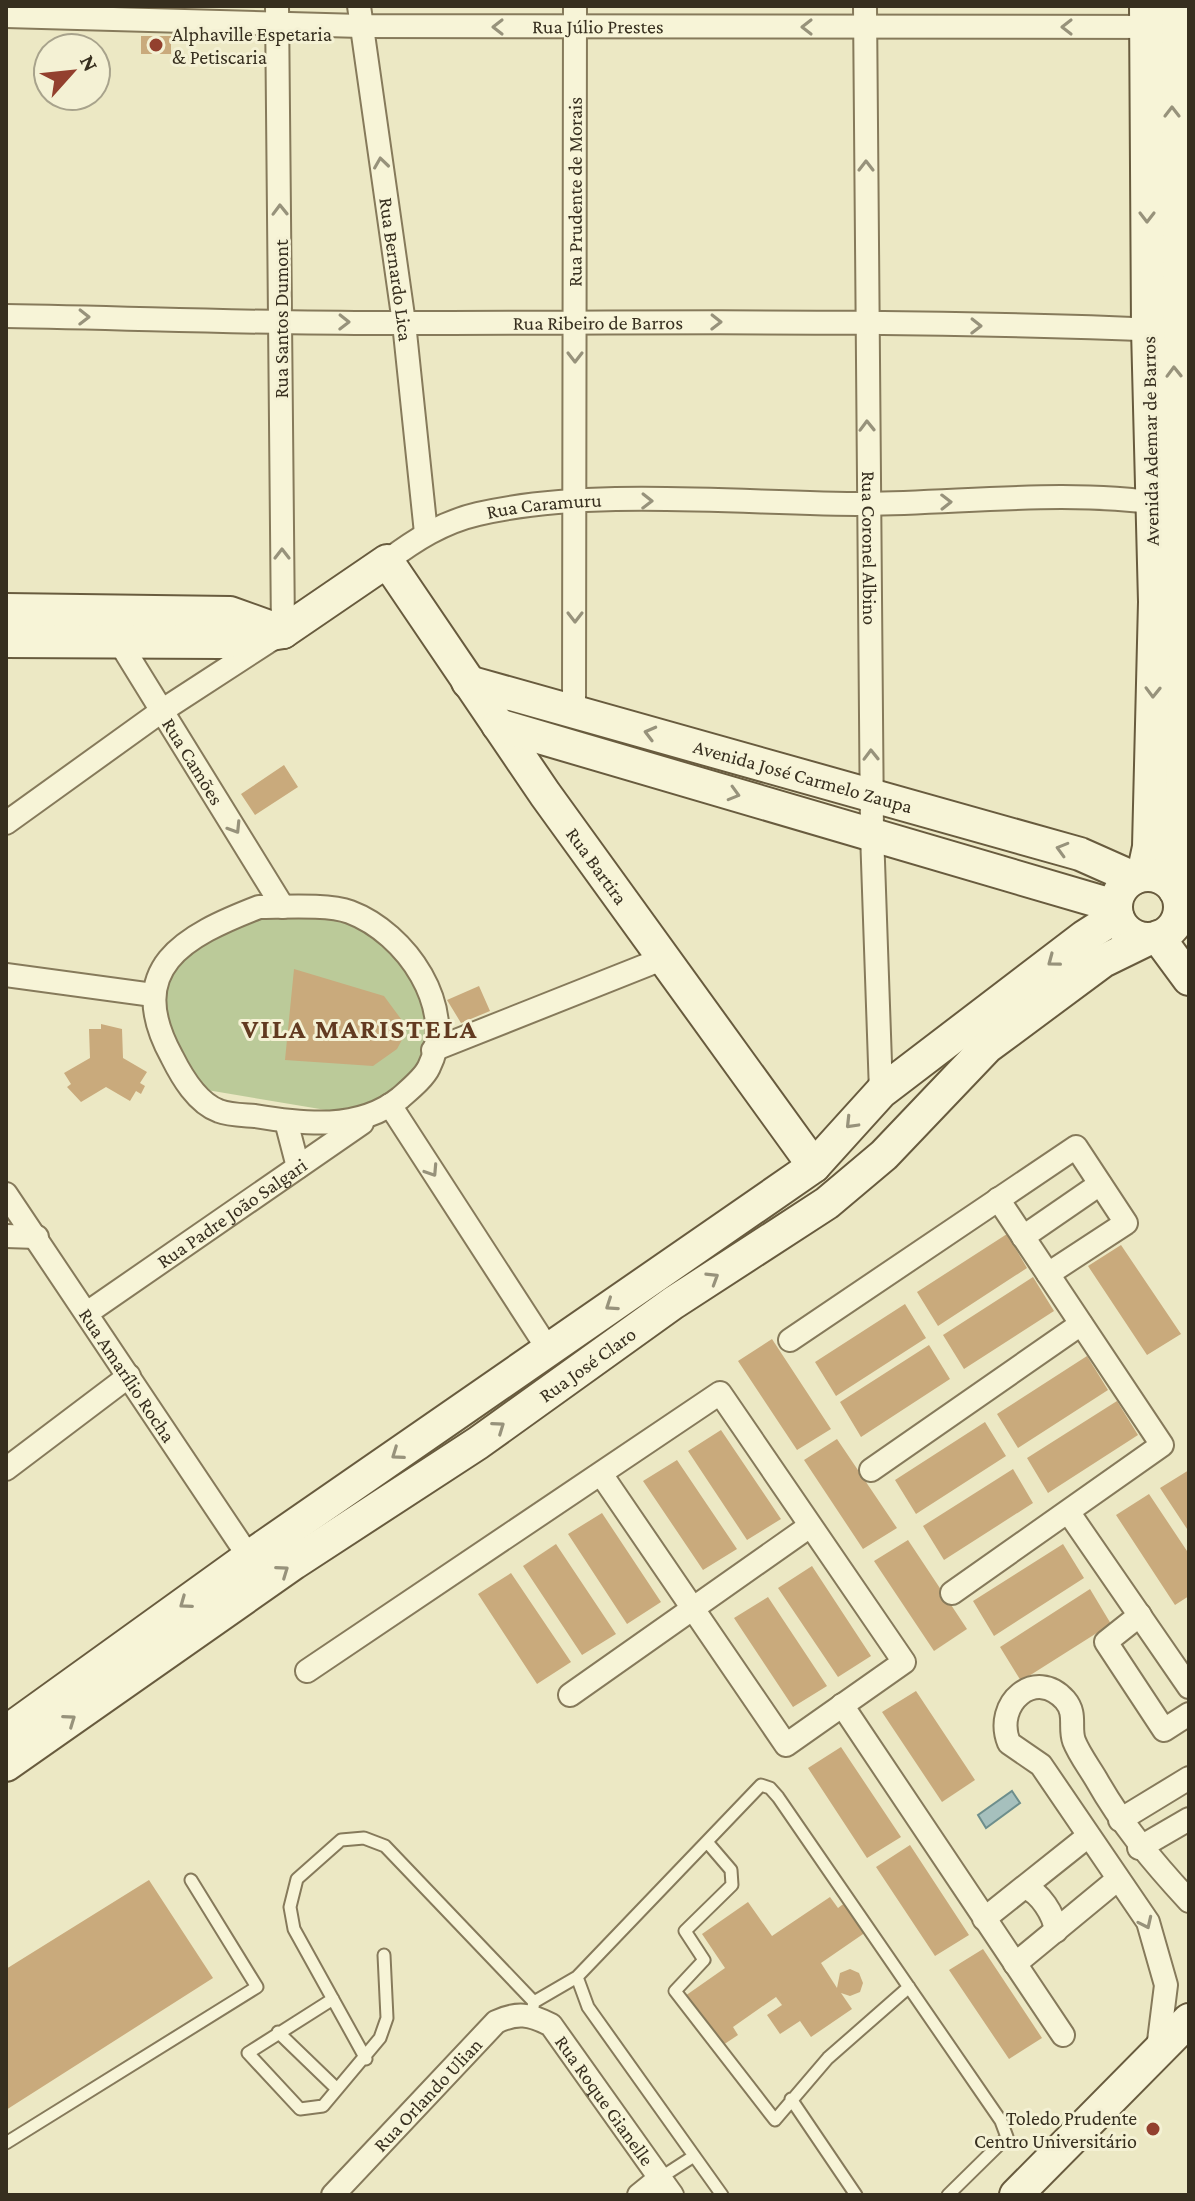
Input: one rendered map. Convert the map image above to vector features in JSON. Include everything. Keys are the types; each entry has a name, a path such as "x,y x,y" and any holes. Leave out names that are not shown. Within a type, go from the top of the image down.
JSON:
{"street":[{"name":"Rua Júlio Prestes","path":"6,16 277,14 1165,19"},
{"name":"Rua Santos Dumont","path":"277,14 283,632"},
{"name":"Rua Bernardo Lica","path":"360,16 404,323 426,533"},
{"name":"Rua Coronel Albino","path":"866,16 871,794 881,1092"},
{"name":"Rua Prudente de Morais","path":"574,712 575,17"},
{"name":"Avenida Ademar de Barros","path":"1165,19 1170,330 1164,504 1173,602 1174,917"},
{"name":"Rua Ribeiro de Barros","path":"6,316 404,323 574,320 866,323 1170,330"},
{"name":"Rua Caramuru","path":"6,823 163,710 426,533 477,514 576,501 868,504 1075,498 1164,504"},
{"name":"Rua Bartira","path":"387,561 545,794 814,1166"},
{"name":"Avenida Ademar de Barros","path":"1138,876 1149,847 1173,602"},
{"path":"6,610 230,613 283,632"},
{"name":"Rua Camões","path":"118,610 120,643 283,907"},
{"path":"6,641 222,642 283,632"},
{"name":"Avenida José Carmelo Zaupa","path":"468,682 1080,854 1138,876"},
{"name":"Avenida José Carmelo Zaupa","path":"498,725 872,833 1116,911"},
{"path":"545,794 554,775 578,749"},
{"path":"1174,917 1129,933 1116,911 1121,889 1138,876 1161,878 1174,917 1189,979"},
{"path":"259,907 283,907 349,911 394,939 421,973 438,1009 429,1068 383,1110 341,1123 286,1121 218,1111 199,1098 159,1034 153,995 162,967 184,942 220,922 259,907"},
{"name":"Rua José Claro","path":"6,1732 249,1557 814,1166 881,1092 1116,911"},
{"name":"Rua José Claro","path":"6,1765 294,1563 478,1443 673,1303 827,1203 884,1155 987,1047 1103,961 1174,917"},
{"path":"433,1050 662,959"},
{"path":"6,975 153,995"},
{"path":"383,1110 548,1349"},
{"name":"Rua Padre João Salgari","path":"87,1313 383,1110"},
{"path":"286,1121 298,1167"},
{"path":"790,1340 1076,1147 1126,1223 1048,1274"},
{"path":"1023,1237 1100,1184"},
{"name":"Rua Amarílio Rocha","path":"6,1194 249,1557"},
{"path":"952,1593 1162,1445 998,1199"},
{"path":"6,1236 37,1237"},
{"path":"871,1470 1081,1324"},
{"path":"6,1469 129,1376"},
{"path":"307,1671 720,1393 904,1662 786,1745 601,1474"},
{"path":"1069,1513 1189,1687"},
{"path":"570,1695 810,1526"},
{"path":"1140,1615 1106,1642 1164,1730 1189,1714"},
{"path":"1158,2049 1166,1985 1148,1922 1087,1837 1041,1765 1009,1743 1005,1732 1007,1709 1022,1692 1045,1689 1065,1700 1074,1721 1072,1738 1120,1820 1139,1848 1189,1901"},
{"path":"842,1705 1063,2035"},
{"path":"1120,1820 1182,1783 1189,1807"},
{"path":"1139,1848 1189,1819"},
{"path":"984,1919 1087,1837"},
{"path":"1015,1964 1118,1879"},
{"path":"1025,1887 1035,1891 1055,1921 1056,1931"},
{"name":"Rua Roque Gianelle","path":"533,2008 551,2025 666,2186"},
{"name":"Rua Orlando Ulian","path":"333,2195 496,2022 533,2008"},
{"path":"1016,2195 1189,2020"},
{"path":"639,2195 666,2186"}],"lane":[{"path":"366,2059 294,1929 290,1907 297,1879 341,1840 364,1838 385,1846 533,2008 577,1977 761,1785 770,1788 1001,2121 1007,2137 948,2195"},
{"path":"707,1842 731,1870 732,1885 685,1931 704,1960 675,1991 775,2120 828,2058 909,1987"},
{"path":"6,2143 257,1987 191,1880"},
{"path":"333,1999 248,2053 300,2109 323,2106 366,2059 380,2038 387,2018 384,1955"},
{"path":"577,1977 588,2007 722,2195"},
{"path":"278,2032 337,2089"},
{"path":"791,2099 856,2195"},
{"path":"666,2186 694,2156"}],"green space":[{"path":"260,913 346,917 388,945 415,977 430,1014 425,1048 416,1069 402,1086 376,1104 338,1112 201,1089 168,1023 167,989 173,972 190,949 208,937"}],"water":[{"path":"1012,1791 1020,1803 986,1828 978,1815"}],"building":[{"name":"Alphaville Espetaria & Petiscaria","path":"141,36 171,36 171,54 141,54"},
{"path":"284,765 298,787 255,815 241,794"},
{"path":"294,969 384,996 401,1019 403,1038 397,1049 373,1066 285,1060"},
{"path":"479,986 490,1011 461,1023 447,1000"},
{"path":"101,1024 122,1029 123,1058 147,1072 140,1083 145,1086 141,1094 136,1091 130,1101 106,1087 81,1102 67,1087 71,1084 64,1073 90,1058 89,1029 101,1029"},
{"path":"1007,1234 1027,1268 938,1326 917,1292"},
{"path":"1121,1245 1181,1334 1147,1355 1088,1266"},
{"path":"1033,1277 1054,1311 964,1369 943,1335"},
{"path":"905,1304 926,1338 836,1396 815,1362"},
{"path":"772,1339 831,1429 797,1450 738,1361"},
{"path":"929,1345 950,1379 861,1437 840,1402"},
{"path":"1087,1356 1108,1390 1018,1448 997,1414"},
{"path":"1117,1401 1138,1435 1048,1493 1027,1458"},
{"path":"985,1422 1006,1456 916,1514 895,1480"},
{"path":"721,1430 781,1519 747,1540 688,1451"},
{"path":"837,1439 897,1528 863,1549 804,1460"},
{"path":"677,1460 737,1549 703,1570 643,1481"},
{"path":"1013,1469 1033,1503 944,1560 923,1526"},
{"path":"1189,1470 1189,1532 1160,1488"},
{"path":"1149,1494 1189,1554 1189,1596 1175,1605 1116,1515"},
{"path":"602,1513 661,1602 627,1624 568,1534"},
{"path":"908,1540 967,1629 934,1651 874,1561"},
{"path":"556,1544 616,1634 582,1655 523,1566"},
{"path":"1063,1544 1084,1578 994,1636 973,1601"},
{"path":"812,1566 871,1656 838,1677 778,1588"},
{"path":"511,1573 571,1662 537,1684 478,1594"},
{"path":"1090,1589 1111,1624 1021,1681 1000,1647"},
{"path":"768,1597 827,1686 793,1707 734,1618"},
{"path":"916,1691 975,1780 942,1802 882,1712"},
{"path":"841,1747 901,1837 867,1858 808,1768"},
{"path":"910,1845 969,1935 935,1956 876,1867"},
{"path":"149,1880 213,1978 6,2110 6,1969"},
{"path":"830,1897 838,1908 846,1902 866,1932 821,1963 837,1988 840,1973 850,1969 859,1973 863,1983 860,1992 850,1996 841,1993 852,2009 811,2037 800,2021 780,2034 767,2015 782,2005 776,1997 733,2027 738,2035 720,2047 685,1996 725,1968 702,1934 748,1902 772,1936"},
{"path":"983,1949 1042,2038 1009,2059 949,1970"}],"place":[{"name":"Alphaville Espetaria & Petiscaria","path":"156,45"},
{"name":"Toledo Prudente Centro Universitário","path":"1153,2129"}],"district":[{"name":"VILA MARISTELA","path":"360,1028"}]}
